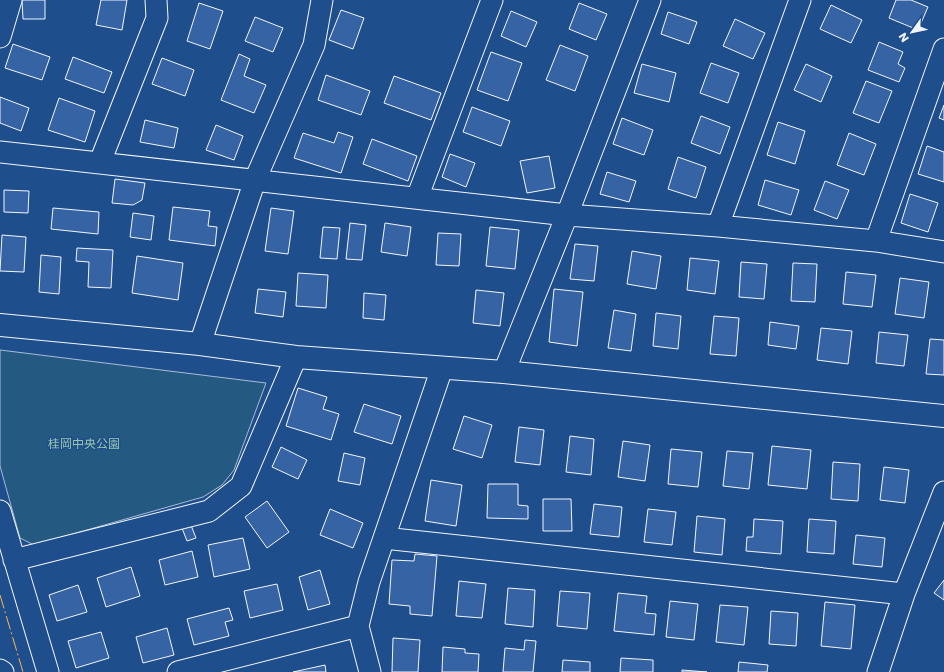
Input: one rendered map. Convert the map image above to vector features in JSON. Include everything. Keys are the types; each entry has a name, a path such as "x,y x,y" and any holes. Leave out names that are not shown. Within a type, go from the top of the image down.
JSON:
{"street":[{"path":"0,37 11,0"},
{"path":"100,162 157,18 156,0"},
{"path":"200,344 255,180 314,45 322,0"},
{"path":"417,198 492,0"},
{"path":"504,372 568,215 650,0"},
{"path":"718,226 800,0"},
{"path":"876,241 944,49"},
{"path":"0,152 568,215 718,226 876,241 944,252"},
{"path":"0,325 200,344 296,357 504,372 944,416"},
{"path":"14,560 209,511 241,486 296,357"},
{"path":"370,672 358,626 368,582 442,368"},
{"path":"885,667 904,594 944,492"},
{"path":"0,511 48,672"},
{"path":"384,538 904,594"},
{"path":"178,672 358,626"}],"green space":[{"name":"桂岡中央公園","path":"0,350 266,383 234,470 222,485 203,497 34,545 20,538 0,466"}],"building":[{"path":"22,0 45,0 45,19 23,19"},
{"path":"101,0 127,0 122,30 96,25"},
{"path":"896,0 911,0 928,7 918,30 889,18"},
{"path":"199,3 223,11 210,49 187,41"},
{"path":"579,3 607,14 596,40 569,29"},
{"path":"831,5 862,20 851,43 820,29"},
{"path":"341,10 364,18 353,49 329,40"},
{"path":"511,11 537,22 526,47 501,36"},
{"path":"668,12 697,22 689,44 661,34"},
{"path":"255,17 283,28 273,52 245,41"},
{"path":"735,19 765,33 753,59 723,46"},
{"path":"879,42 903,52 898,64 905,68 899,82 868,70"},
{"path":"13,44 50,57 42,80 5,68"},
{"path":"560,45 588,56 575,91 546,80"},
{"path":"491,52 522,63 508,101 477,90"},
{"path":"239,54 250,59 244,76 266,85 254,113 221,100"},
{"path":"73,57 112,72 104,93 65,79"},
{"path":"162,58 194,70 185,96 152,84"},
{"path":"711,63 739,73 728,103 700,93"},
{"path":"642,64 676,73 669,102 634,93"},
{"path":"806,64 832,76 821,102 794,90"},
{"path":"326,75 370,91 361,115 318,100"},
{"path":"394,76 441,93 431,120 384,103"},
{"path":"866,81 892,91 879,123 853,113"},
{"path":"0,97 29,108 21,131 0,123"},
{"path":"59,98 95,111 85,142 48,130"},
{"path":"944,105 944,120 939,118"},
{"path":"472,107 510,121 501,146 463,132"},
{"path":"701,116 730,127 720,154 691,143"},
{"path":"622,118 653,130 644,155 613,144"},
{"path":"145,120 178,128 174,148 140,142"},
{"path":"778,122 805,131 795,164 767,155"},
{"path":"216,125 243,136 234,160 206,150"},
{"path":"338,132 353,137 341,173 294,158 303,133 334,143"},
{"path":"849,133 876,144 864,175 837,165"},
{"path":"372,139 417,156 408,181 363,164"},
{"path":"927,146 944,152 944,182 918,174"},
{"path":"450,154 475,163 466,187 442,177"},
{"path":"549,156 555,188 527,193 520,161"},
{"path":"678,157 706,167 696,198 668,189"},
{"path":"607,172 636,181 629,202 600,194"},
{"path":"115,179 145,183 142,200 133,205 112,203"},
{"path":"765,180 799,190 791,215 758,205"},
{"path":"825,181 849,190 837,219 814,210"},
{"path":"4,190 29,191 28,213 4,212"},
{"path":"910,194 938,203 928,232 901,223"},
{"path":"173,207 210,211 208,226 217,227 215,246 169,240"},
{"path":"53,208 99,212 98,234 51,229"},
{"path":"271,208 294,211 288,254 265,251"},
{"path":"133,213 154,216 151,240 130,237"},
{"path":"350,223 366,225 362,260 346,259"},
{"path":"385,223 411,227 407,256 381,252"},
{"path":"323,227 340,228 337,259 320,258"},
{"path":"490,227 519,230 515,269 486,266"},
{"path":"438,233 461,234 459,266 436,265"},
{"path":"2,235 26,237 24,272 0,271"},
{"path":"575,244 598,246 594,281 570,279"},
{"path":"77,248 113,250 111,288 88,287 89,262 76,261"},
{"path":"632,251 661,256 656,289 627,284"},
{"path":"41,255 61,257 59,294 39,292"},
{"path":"137,256 183,263 178,300 132,293"},
{"path":"690,258 719,261 715,294 687,290"},
{"path":"741,262 767,264 764,299 739,297"},
{"path":"793,263 817,264 815,302 791,301"},
{"path":"846,272 876,275 872,307 843,304"},
{"path":"298,273 328,275 326,308 296,306"},
{"path":"900,278 929,282 924,318 895,314"},
{"path":"258,289 286,292 283,317 255,313"},
{"path":"554,289 583,292 577,346 549,342"},
{"path":"476,290 504,293 500,326 473,323"},
{"path":"364,293 386,295 384,320 363,318"},
{"path":"614,310 636,314 631,351 608,348"},
{"path":"656,313 681,316 678,349 653,346"},
{"path":"714,316 739,318 736,356 710,354"},
{"path":"770,322 799,326 796,349 768,345"},
{"path":"821,328 852,331 848,364 817,360"},
{"path":"879,332 908,335 904,366 876,363"},
{"path":"930,339 944,340 944,375 926,374"},
{"path":"298,388 327,397 323,409 339,414 331,440 286,426"},
{"path":"364,404 401,416 392,444 354,432"},
{"path":"464,416 492,425 482,458 453,449"},
{"path":"519,427 544,430 540,465 515,462"},
{"path":"570,436 594,439 591,475 566,472"},
{"path":"623,441 650,445 645,481 618,477"},
{"path":"772,446 811,450 807,489 768,485"},
{"path":"281,447 307,460 298,479 272,467"},
{"path":"671,449 702,452 698,487 668,484"},
{"path":"727,451 753,453 749,489 723,486"},
{"path":"344,453 365,458 360,485 338,481"},
{"path":"833,462 860,464 858,501 831,499"},
{"path":"884,467 909,470 905,503 880,500"},
{"path":"431,480 462,485 456,526 425,521"},
{"path":"488,484 518,484 518,505 528,506 528,519 487,518"},
{"path":"543,499 571,499 572,531 543,531"},
{"path":"267,501 289,532 267,548 245,517"},
{"path":"594,504 622,507 619,537 590,534"},
{"path":"330,509 363,523 353,548 320,535"},
{"path":"648,509 676,512 672,545 644,542"},
{"path":"697,516 725,519 722,555 694,552"},
{"path":"754,519 783,521 781,554 746,551 747,537 753,537"},
{"path":"809,519 836,521 834,554 807,552"},
{"path":"189,520 196,538 187,541 180,523"},
{"path":"856,535 885,538 882,567 853,564"},
{"path":"243,538 250,569 214,577 208,545"},
{"path":"192,551 198,577 165,585 159,560"},
{"path":"415,554 437,556 432,616 410,614 410,606 389,604 392,560 414,561"},
{"path":"131,567 140,596 106,607 97,578"},
{"path":"320,570 330,604 308,610 299,577"},
{"path":"944,580 944,600 934,593"},
{"path":"459,581 486,584 482,618 456,616"},
{"path":"277,584 283,610 250,618 244,591"},
{"path":"78,585 87,612 57,621 49,595"},
{"path":"508,588 535,590 533,627 505,624"},
{"path":"560,591 590,593 587,629 557,626"},
{"path":"618,593 647,596 645,613 656,614 654,635 614,631"},
{"path":"670,601 698,604 694,640 666,637"},
{"path":"825,602 855,605 851,649 821,646"},
{"path":"720,605 748,607 744,645 716,642"},
{"path":"229,608 233,620 225,622 229,636 194,645 187,619"},
{"path":"771,611 798,613 796,646 769,644"},
{"path":"167,628 174,655 143,663 136,637"},
{"path":"101,632 109,658 76,668 68,641"},
{"path":"393,638 420,640 418,672 392,672"},
{"path":"525,640 536,641 533,672 503,672 505,648 524,650"},
{"path":"443,647 465,649 465,653 479,654 478,672 442,672"},
{"path":"621,658 653,660 653,672 620,672"},
{"path":"563,660 590,662 590,672 562,672"},
{"path":"739,662 768,665 767,672 738,672"},
{"path":"325,665 326,672 293,672"},
{"path":"682,670 707,672 682,672"}],"power":[{"path":"0,595 23,672"}]}
